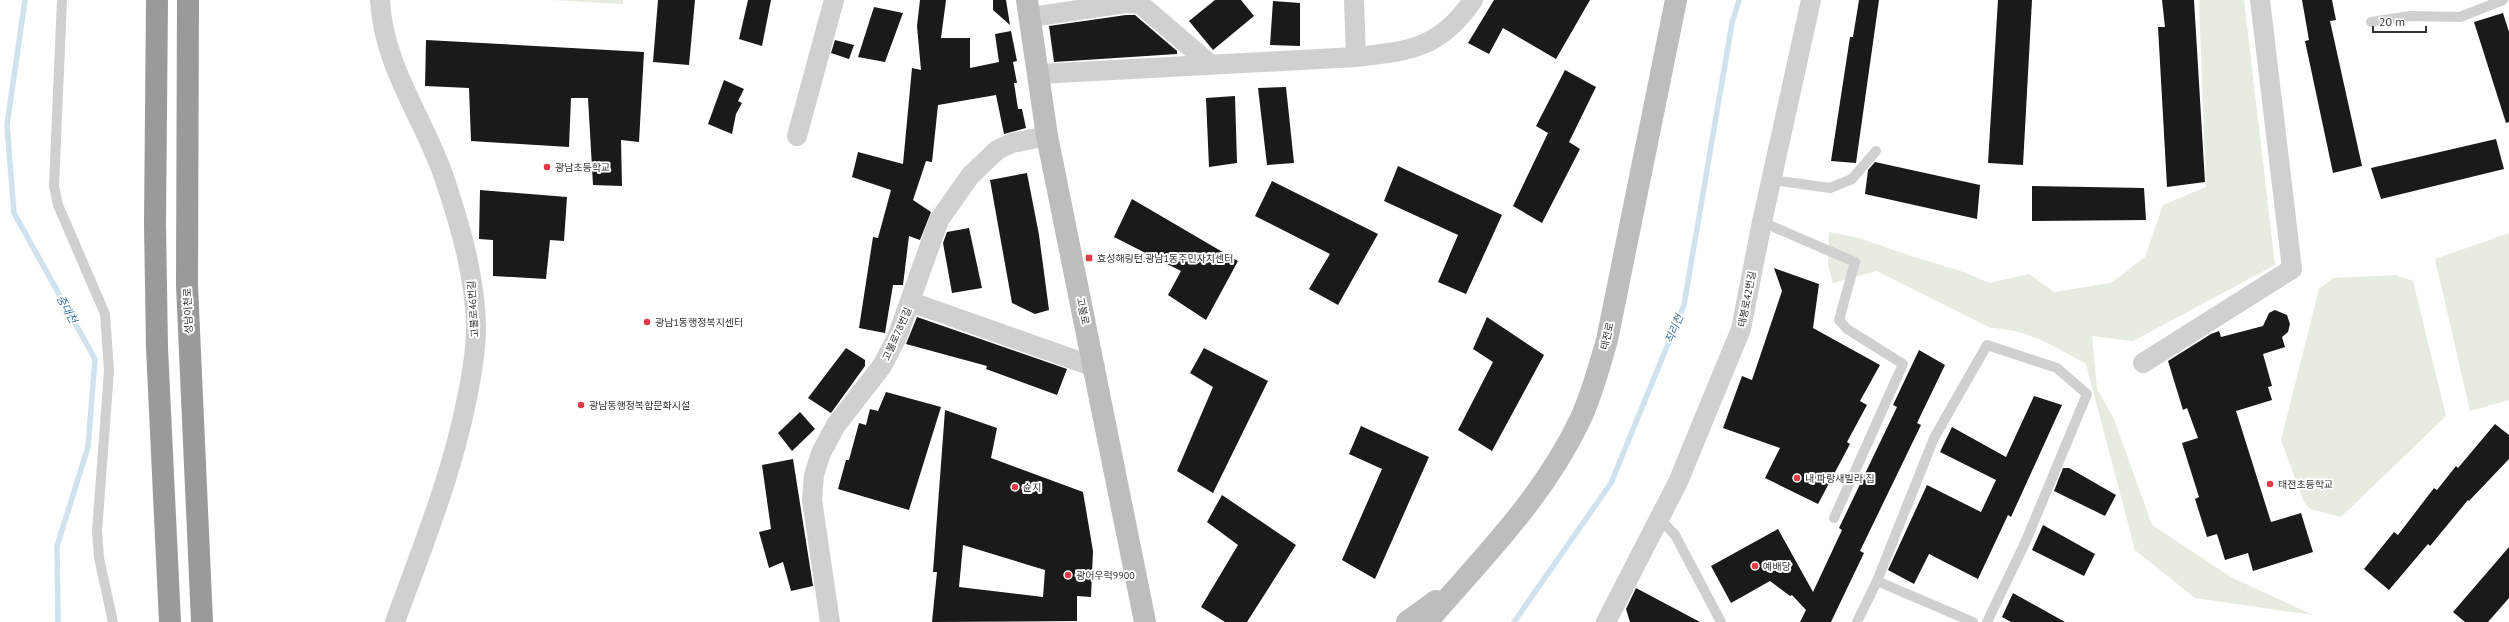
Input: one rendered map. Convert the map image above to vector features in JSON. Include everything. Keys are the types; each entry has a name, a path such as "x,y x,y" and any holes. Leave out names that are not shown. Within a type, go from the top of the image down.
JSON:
{"highway":[{"path":"156,0 155,224 157,348 170,622"},
{"name":"성남이천로","path":"188,0 187,285 202,622"}],"street":[{"name":"고불로46번길","path":"380,0 383,33 391,60 437,157 466,250 473,286 476,326 475,355 460,431 449,472 395,622"},
{"path":"797,136 834,0"},
{"path":"1354,0 1356,57"},
{"path":"1039,74 1356,57 1403,52 1421,47 1456,21 1473,0"},
{"name":"태전로","path":"1427,622 1462,581 1498,543 1541,488 1580,420 1595,382 1607,340 1676,0"},
{"name":"태봉로42번길","path":"1606,622 1678,482 1741,329 1762,222 1811,0"},
{"path":"2143,363 2292,269 2260,0"},
{"path":"1029,9 1126,3 1154,7 1210,64"},
{"name":"고불로","path":"1029,9 1047,136 1145,622"},
{"name":"고불로78번길","path":"830,622 812,500 814,474 821,453 836,425 882,366 897,337 911,302 939,220 970,176 997,150 1012,143 1047,136"},
{"path":"911,302 1095,368"},
{"path":"1407,622 1462,581"}],"lane":[{"path":"62,0 54,186 58,205 105,314 109,371 97,531 99,558 113,622"},
{"path":"2371,22 2410,16 2460,17 2503,0"},
{"path":"1772,180 1830,188 1852,179 1876,152"},
{"path":"1762,222 1855,262 1839,320 1848,329 1903,364 1834,518"},
{"path":"1857,622 1877,581 1934,438 1987,345 2057,368 2087,394 2025,543 1987,622"},
{"path":"1659,518 1675,535 1721,622"},
{"path":"1877,581 1973,622"}],"shaded area":[{"path":"551,0 623,0 623,4"},
{"path":"2199,0 2244,0 2275,265 2133,341 2092,336 2097,389 2114,419 2152,525 2231,577 2313,615 2195,598 2135,550 2086,364 2052,345 2029,335 2004,329 1991,328 1877,271 1833,283 1828,265 1829,232 1859,238 1964,272 1989,283 2029,274 2054,292 2111,283 2145,257 2163,205 2206,187"},
{"path":"2509,233 2509,400 2470,411 2435,259"},
{"path":"2396,275 2413,281 2446,416 2341,517 2310,509 2304,502 2281,440 2319,289 2333,278"}],"building":[{"path":"658,0 695,0 689,65 653,62"},
{"path":"748,0 771,0 762,46 739,39"},
{"path":"920,0 946,0 941,38 970,38 970,68 999,62 995,34 1011,31 1017,61 1013,62 1017,83 1014,83 1018,109 1022,109 1026,128 1004,134 996,95 938,105 932,162 926,161 913,200 931,212 920,240 909,236 903,285 893,285 885,333 859,328 873,237 878,238 891,190 852,177 858,152 903,164 912,68 921,70 917,26"},
{"path":"993,0 1006,0 1010,25 993,10"},
{"path":"1215,0 1241,0 1254,16 1213,50 1189,21"},
{"path":"1494,0 1590,0 1556,59 1503,28 1489,54 1468,43"},
{"path":"1859,0 1879,0 1856,163 1831,161 1850,37 1853,37"},
{"path":"1998,0 2032,0 2023,165 1988,163"},
{"path":"2162,0 2194,0 2205,182 2167,187 2158,27 2165,27"},
{"path":"2302,0 2332,0 2336,20 2330,21 2362,166 2333,173 2305,41 2309,40"},
{"path":"1273,1 1300,3 1300,46 1270,45"},
{"path":"874,7 903,13 885,62 858,57"},
{"path":"2503,13 2509,32 2509,122 2506,123 2474,22"},
{"path":"1135,15 1177,51 1177,54 1054,62 1049,26"},
{"path":"426,40 644,52 639,142 621,140 622,186 593,185 588,98 571,98 569,147 471,141 469,88 425,86"},
{"path":"835,40 854,45 849,59 831,53"},
{"path":"1565,70 1596,87 1569,142 1580,149 1542,223 1513,206 1548,133 1536,126"},
{"path":"724,80 744,89 738,101 742,103 736,114 732,134 708,124"},
{"path":"1286,87 1294,163 1267,165 1258,88"},
{"path":"1235,96 1237,163 1209,167 1206,98"},
{"path":"2496,139 2504,169 2381,199 2371,168"},
{"path":"1875,162 1980,185 1977,219 1865,194 1868,170"},
{"path":"1398,166 1502,215 1466,294 1438,282 1458,235 1384,201"},
{"path":"1027,173 1039,235 1049,310 1035,314 1012,303 990,180"},
{"path":"1272,181 1378,234 1338,305 1309,289 1330,254 1255,216"},
{"path":"2032,186 2144,188 2146,220 2032,221"},
{"path":"480,190 567,197 564,241 550,240 546,279 493,276 493,240 479,239"},
{"path":"1132,199 1238,261 1206,320 1168,295 1181,271 1114,237"},
{"path":"969,228 982,288 952,293 943,243 947,232"},
{"path":"1774,268 1819,284 1813,328 1880,365 1860,401 1867,405 1847,442 1850,444 1818,504 1765,478 1780,448 1723,428 1742,376 1752,380 1782,291"},
{"path":"2275,310 2287,315 2290,324 2288,332 2282,337 2285,347 2263,354 2272,386 2268,387 2272,400 2236,411 2271,522 2301,513 2313,552 2253,571 2248,553 2225,560 2217,534 2207,537 2195,499 2199,497 2182,443 2198,438 2187,408 2183,410 2168,361 2211,334 2219,331 2221,337 2263,326 2269,313"},
{"path":"917,317 1067,369 1057,395 986,369 987,366 906,344"},
{"path":"1487,317 1544,355 1492,451 1458,430 1493,362 1473,349"},
{"path":"846,348 865,360 865,366 831,413 808,398"},
{"path":"1204,348 1268,381 1213,493 1177,471 1213,387 1190,373"},
{"path":"1919,350 1945,365 1917,423 1921,425 1860,551 1864,553 1831,622 1800,622 1806,610 1792,595 1790,596 1770,581 1731,603 1711,566 1778,529 1813,592 1842,530 1839,528 1897,407 1893,405"},
{"path":"886,392 941,407 909,510 838,489 846,460 849,460 859,423 866,425 870,409 878,411"},
{"path":"2034,396 2062,405 2011,517 2008,515 1978,579 1929,554 1914,584 1888,570 1927,485 1981,512 1996,480 1940,452 1952,427 2006,457"},
{"path":"945,410 997,428 991,458 1083,492 1093,551 1091,597 1077,596 1077,621 932,622 937,572 933,572","holes":["963,545 1045,570 1043,597 959,587"]},
{"path":"800,412 815,429 792,451 778,433"},
{"path":"2495,424 2509,435 2509,459 2469,501 2468,500 2430,546 2428,544 2389,590 2364,569 2394,532 2398,535 2434,488 2437,490 2456,466 2458,468"},
{"path":"1361,426 1429,457 1375,579 1342,560 1382,469 1349,454"},
{"path":"793,459 813,586 791,591 783,562 769,568 759,532 771,529 762,465"},
{"path":"2063,468 2069,468 2116,495 2105,516 2054,491"},
{"path":"1222,495 1296,545 1247,622 1225,622 1201,607 1238,545 1207,522"},
{"path":"2043,525 2095,554 2084,576 2032,550"},
{"path":"2509,547 2509,598 2488,622 2465,622 2453,612"},
{"path":"1636,588 1700,622 1630,622 1626,609"},
{"path":"2013,593 2065,622 2011,622 2002,617"}],"waterway":[{"name":"중대천","path":"25,0 7,125 14,213 95,359 88,447 57,546 58,622"},
{"name":"직리천","path":"1514,622 1611,483 1684,305 1732,23 1739,0"}],"place":[{"name":"광남초등학교","path":"547,167"},
{"name":"효성해링턴.광남1동주민자치센터","path":"1089,258"},
{"name":"광남1동행정복지센터","path":"647,322"},
{"name":"광남동행정복합문화시설","path":"581,405"},
{"name":"내 파랑새빌라 집","path":"1797,478"},
{"name":"태전초등학교","path":"2270,484"},
{"name":"슌지","path":"1015,487"},
{"name":"예배당","path":"1755,566"},
{"name":"광어우럭9900","path":"1068,575"}]}
